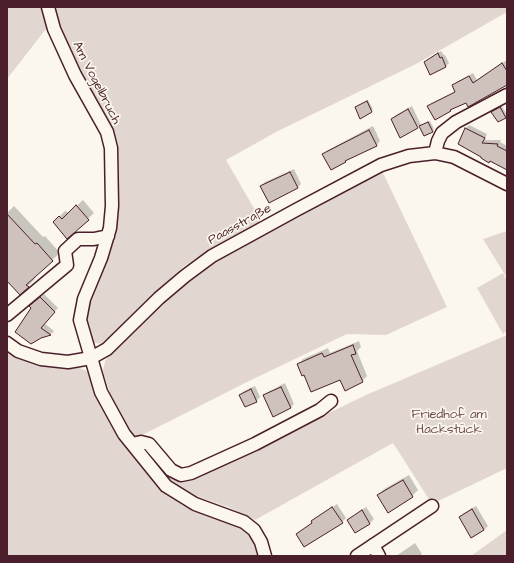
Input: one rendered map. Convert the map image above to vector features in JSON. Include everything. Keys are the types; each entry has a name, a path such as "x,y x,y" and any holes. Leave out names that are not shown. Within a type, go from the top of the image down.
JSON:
{"street":[{"name":"Am Vogelbruch","path":"48,7 54,29 72,68 107,132 111,148 112,206 110,228 101,258 84,299 80,320 101,392 124,434 166,486 195,504 244,522 254,530 262,542 265,556"},
{"path":"435,153 442,133 456,122 507,95"},
{"name":"Paasstraße","path":"7,343 18,351 41,359 68,362 91,358 107,349 175,285 212,256 381,165 409,156 435,153 454,157 507,184"},
{"path":"7,315 67,265 65,250 78,239 94,239 108,236"},
{"path":"132,444 141,442 149,444 171,470 181,475 191,474 261,441 320,410 331,401"},
{"path":"357,556 376,551 432,506"}],"green space":[{"path":"7,7 44,7 49,25 7,79"},
{"path":"52,7 507,7 507,12 416,64 278,131 226,160 262,222 227,239 183,267 149,298 103,344 94,343 89,336 84,318 87,296 109,246 112,138 106,117 76,71"},
{"path":"383,173 447,307 386,335 347,334 136,438 133,438 111,396 103,371 105,361 112,351 191,278 219,259 313,207"},
{"path":"507,231 507,278 483,239"},
{"path":"503,273 507,281 507,331 503,334 477,288"},
{"name":"Friedhof am Hackstück","path":"507,335 507,468 432,504 393,443 255,520 228,507 181,491 162,474 140,447 148,449 179,479 190,480 366,395"},
{"path":"7,349 37,365 78,367 88,372 117,432 157,487 182,505 242,527 258,547 258,556 7,556"},
{"path":"507,530 507,556 471,556"}],"building":[{"path":"438,53 440,58 442,57 446,67 430,75 424,62"},
{"path":"502,63 507,71 507,85 468,107 466,103 450,110 451,111 435,120 427,106 455,92 452,85 469,76 473,83"},
{"path":"367,101 372,112 360,119 355,107"},
{"path":"500,107 506,118 498,122 491,112"},
{"path":"408,109 418,128 400,138 391,119"},
{"path":"428,122 433,132 424,136 419,126"},
{"path":"465,128 485,138 482,143 498,144 497,146 507,151 507,170 490,161 489,163 458,144"},
{"path":"369,130 377,146 345,161 346,162 331,170 322,154"},
{"path":"290,172 298,188 269,203 260,186"},
{"path":"76,205 89,220 67,239 53,222 59,216 62,219"},
{"path":"7,214 53,261 26,285 29,287 20,295 7,281"},
{"path":"40,297 55,312 41,328 51,335 41,338 31,344 15,332 31,308 29,306"},
{"path":"353,345 356,354 351,355 363,382 345,391 340,380 311,392 304,375 302,376 297,364 322,353 324,357"},
{"path":"281,387 291,408 273,417 263,395"},
{"path":"251,389 257,402 245,407 239,395"},
{"path":"403,480 413,497 388,513 377,495"},
{"path":"332,507 343,523 304,547 296,534 312,523 311,521"},
{"path":"472,509 484,530 471,538 459,517"},
{"path":"362,510 370,524 355,533 347,520"}]}
